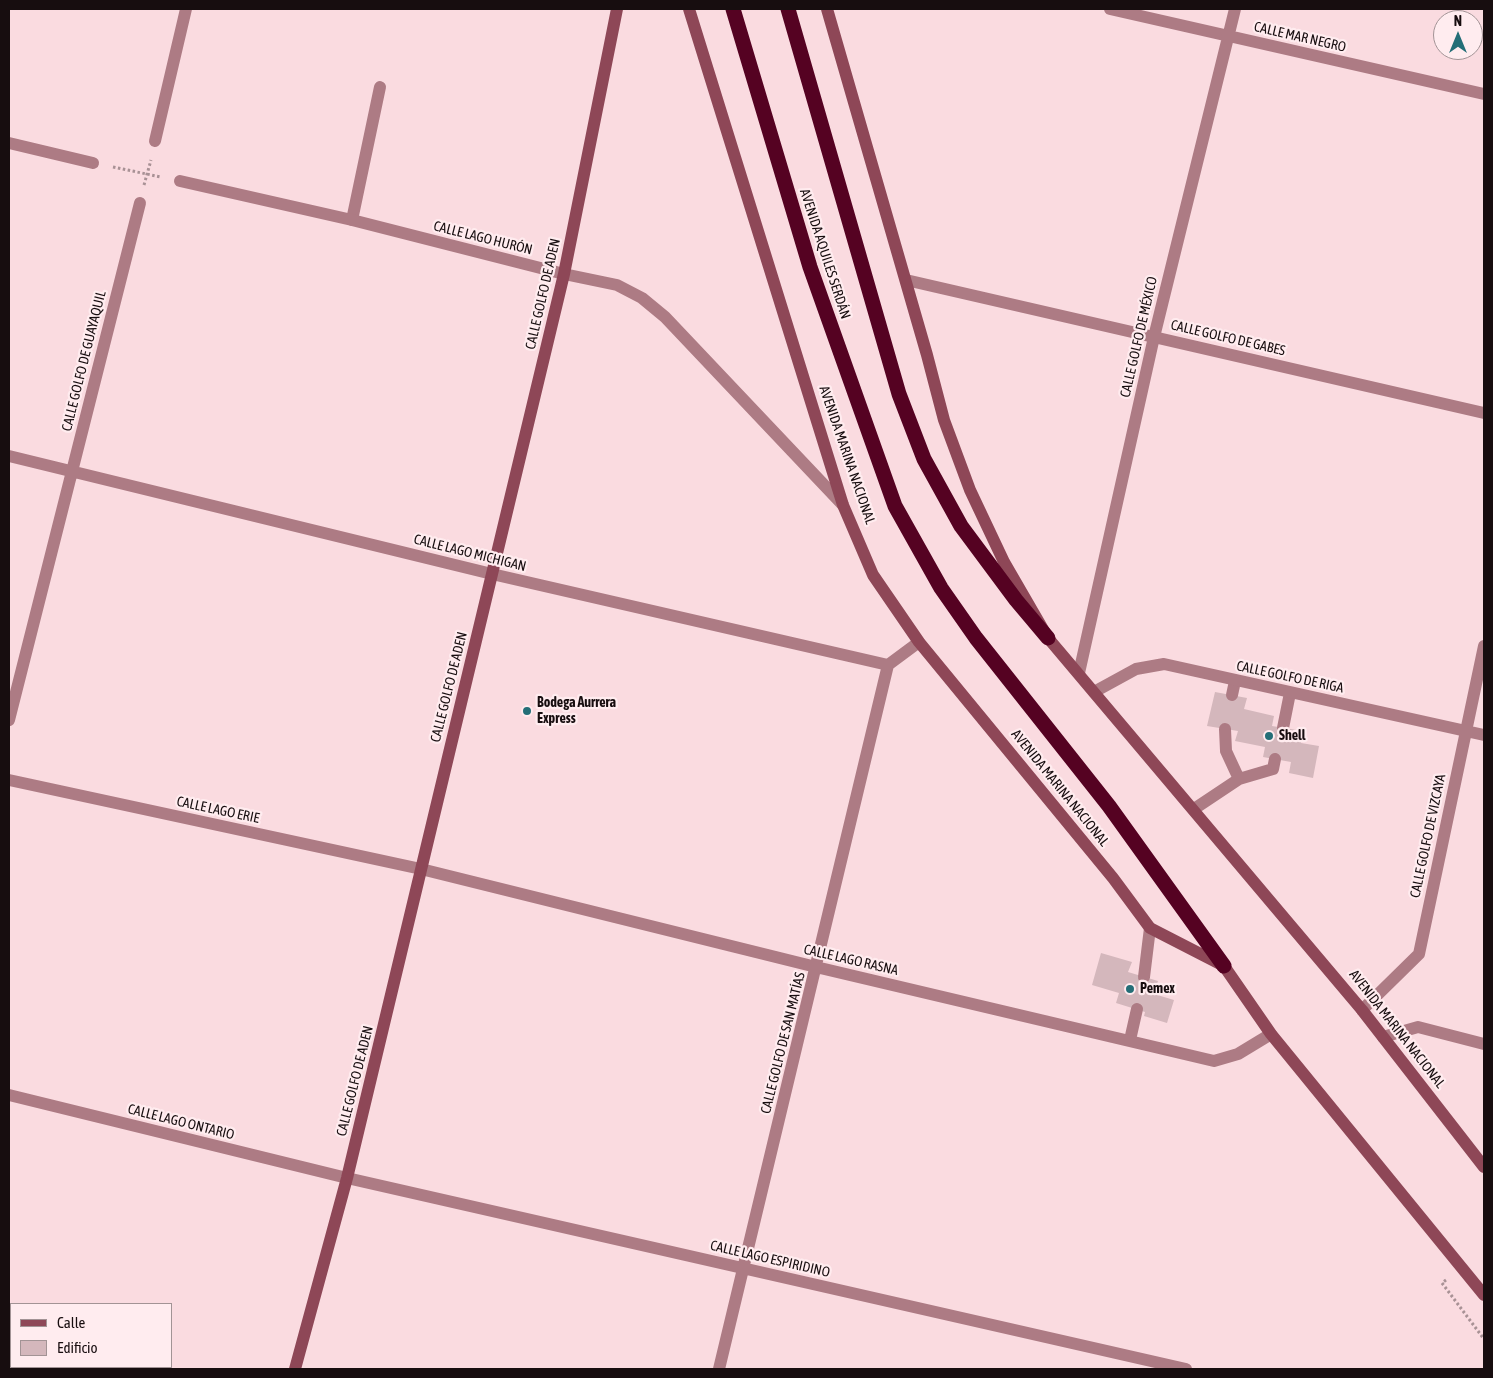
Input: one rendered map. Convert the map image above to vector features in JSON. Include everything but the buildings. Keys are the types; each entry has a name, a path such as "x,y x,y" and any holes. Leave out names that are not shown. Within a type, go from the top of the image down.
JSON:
{"highway":[{"name":"AVENIDA AQUILES SERDÁN","path":"733,9 810,267 895,506"},
{"name":"AVENIDA MARINA NACIONAL","path":"788,9 899,394 924,459 961,526 1048,638"},
{"name":"AVENIDA MARINA NACIONAL","path":"895,506 946,595 976,638 1109,806 1224,966"}],"main road":[{"name":"CALLE GOLFO DE ADEN","path":"295,1369 347,1178 564,274 617,9"},
{"name":"AVENIDA MARINA NACIONAL","path":"689,9 843,505 873,575 919,642 1113,878 1150,928 1224,966 1271,1034 1484,1295"},
{"name":"AVENIDA MARINA NACIONAL","path":"827,9 956,458 1004,562 1048,638 1362,1010 1484,1167"}],"street":[{"path":"155,141 186,9"},
{"name":"CALLE MAR NEGRO","path":"1110,9 1484,94"},
{"name":"CALLE GOLFO DE MÉXICO","path":"1079,673 1154,337 1235,9"},
{"path":"352,220 380,87"},
{"path":"9,143 93,163"},
{"name":"CALLE LAGO HURÓN","path":"180,181 352,220 564,274 616,285 642,298 665,317 843,505"},
{"name":"CALLE GOLFO DE GUAYAQUIL","path":"9,720 140,203"},
{"name":"CALLE GOLFO DE GABES","path":"906,280 1484,413"},
{"name":"CALLE LAGO MICHIGAN","path":"9,456 492,574 888,665"},
{"path":"888,665 919,642"},
{"name":"CALLE GOLFO DE VIZCAYA","path":"1362,1010 1418,954 1464,730 1484,646"},
{"name":"CALLE GOLFO DE RIGA","path":"1094,692 1136,669 1164,664 1484,735"},
{"name":"CALLE GOLFO DE SAN MATÍAS","path":"720,1369 888,665"},
{"path":"1232,695 1235,681"},
{"path":"1283,728 1290,693"},
{"path":"1225,729 1226,751 1239,779"},
{"path":"1194,809 1239,779 1273,769 1275,759"},
{"name":"CALLE LAGO ERIE","path":"9,780 421,869"},
{"name":"CALLE LAGO RASNA","path":"421,869 816,967 1214,1061 1238,1054 1271,1034"},
{"path":"1144,977 1150,928"},
{"path":"1130,1040 1137,1009"},
{"path":"1383,1037 1418,1027 1484,1044"},
{"name":"CALLE LAGO ONTARIO","path":"9,1095 347,1178"},
{"name":"CALLE LAGO ESPIRIDINO","path":"347,1178 1186,1369"}],"path":[{"path":"140,203 155,141"},
{"path":"93,163 180,181"}],"place":[{"name":"Bodega Aurrera Express","path":"527,711"},
{"name":"Shell","path":"1269,736"},
{"name":"Pemex","path":"1130,989"}]}
